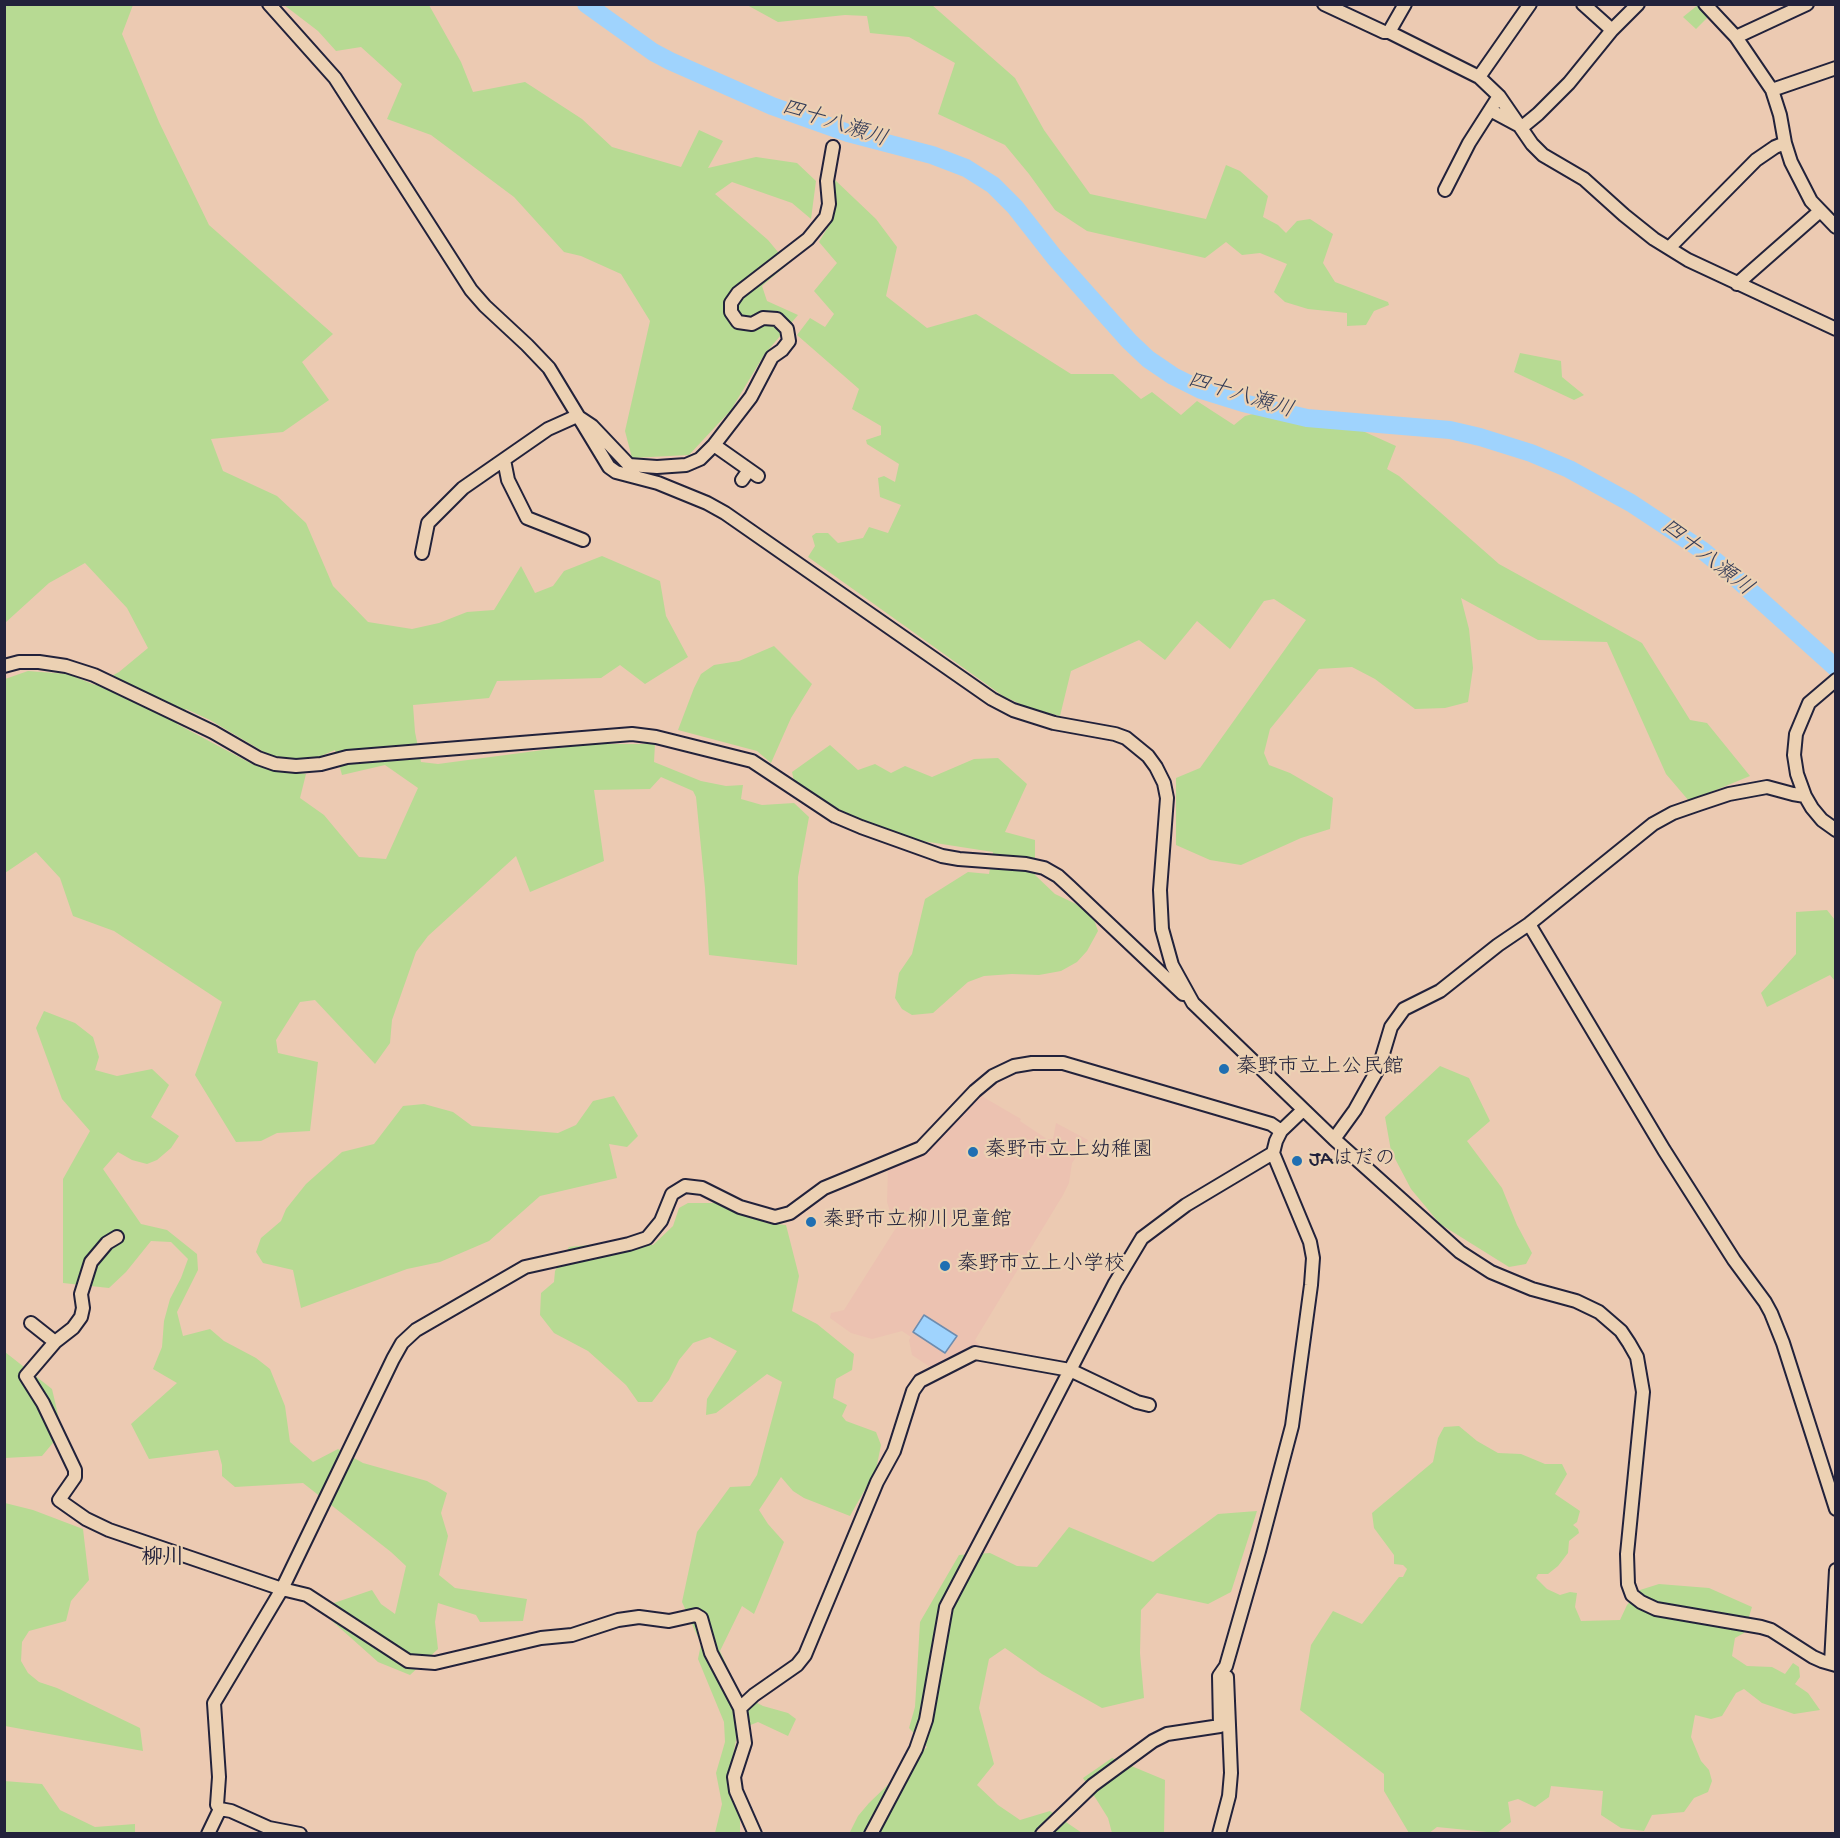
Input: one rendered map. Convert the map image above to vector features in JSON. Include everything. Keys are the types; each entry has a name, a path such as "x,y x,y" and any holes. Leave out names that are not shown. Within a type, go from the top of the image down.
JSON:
{"street":[{"path":"269,4 335,78 471,290 549,368 609,467 616,472 658,483 725,513 992,699 1013,711 1044,720 1115,734 1126,738 1139,748 1156,767 1164,783 1167,798 1160,890 1162,929 1172,965 1192,1003"},
{"path":"1324,4 1383,32 1389,32 1479,77 1499,96 1532,144 1543,155 1584,179 1624,215 1670,248 1688,260 1737,284 1836,329"},
{"path":"1389,32 1405,4"},
{"path":"1479,77 1530,4"},
{"path":"1583,4 1612,30"},
{"path":"1520,127 1538,114 1569,83 1612,30 1638,4"},
{"path":"1705,4 1736,37 1772,90 1791,162 1811,201 1834,223"},
{"path":"1736,37 1807,4"},
{"path":"1772,90 1836,68"},
{"path":"1444,190 1469,143 1499,96"},
{"path":"1490,110 1520,127"},
{"path":"1670,248 1756,160 1785,143"},
{"path":"577,416 592,426 629,465 657,467 686,465 700,459 714,445 751,397 772,357 789,341 787,329 777,319 763,318 752,324 738,322 731,312 731,303 738,293 808,239 826,217 829,204 827,181 833,147"},
{"path":"1737,284 1820,211"},
{"path":"422,553 428,524 463,488 548,429 577,416"},
{"path":"714,445 750,476"},
{"path":"504,460 508,480 527,518 584,540"},
{"path":"4,666 20,662 39,662 66,666 94,675 213,732 258,758 275,765 321,764 348,757 632,734 656,737 752,761 835,816 942,856 1026,864 1044,868 1071,887 1303,1110 1461,1252 1491,1272 1532,1289 1576,1301 1599,1312 1621,1331 1637,1358 1643,1392 1627,1554 1628,1584 1632,1595 1656,1609 1771,1630 1812,1657 1833,1664 1836,1570"},
{"path":"1836,680 1809,703 1796,734 1794,755 1797,774 1805,796 1822,820 1836,830"},
{"path":"1334,1138 1355,1110 1379,1067 1391,1027 1404,1009 1440,991 1498,945 1529,924 1653,824 1673,813 1729,794 1767,787 1805,796"},
{"path":"1529,924 1664,1150 1734,1260 1771,1313 1783,1343 1836,1509"},
{"path":"300,1833 269,1828 231,1811 220,1809 217,1805 219,1777 214,1703 282,1589 393,1359 402,1343 416,1330 525,1267 647,1238 661,1221 672,1194 685,1186 702,1188 740,1207 775,1217 790,1213 824,1188 921,1148 975,1091 993,1076 1014,1066 1032,1063 1063,1063 1271,1124 1281,1131"},
{"path":"1042,1833 1092,1785 1153,1742 1167,1734 1220,1726 1219,1676 1226,1666 1292,1426 1311,1285 1313,1258 1310,1242 1273,1153 1281,1131 1303,1110"},
{"path":"871,1833 916,1749 926,1720 946,1606 1115,1282 1142,1238 1186,1205 1273,1153"},
{"path":"117,1237 106,1243 91,1262 81,1294 83,1308 81,1317 73,1328 55,1342 26,1376 43,1403 75,1470 75,1477 59,1500 86,1519 108,1530 282,1589 307,1595 408,1661 435,1664 541,1638 572,1635 618,1620 639,1617 669,1621 696,1615 701,1618 711,1653 740,1708 745,1743 734,1777 736,1791 755,1833"},
{"path":"32,1323 55,1342"},
{"path":"740,1708 754,1695 797,1665 805,1655 877,1482 894,1451 913,1391 920,1381 975,1353 1070,1370 1137,1402 1149,1405"},
{"path":"1219,1833 1229,1796 1231,1773 1226,1666"},
{"path":"208,1833 220,1809"}],"shaded area":[{"name":"秦野市立上小学校","path":"978,1094 1021,1119 1020,1121 1047,1139 1053,1139 1056,1123 1088,1140 1072,1163 1069,1183 1063,1195 975,1340 979,1345 978,1351 933,1369 912,1355 909,1340 911,1337 902,1331 872,1339 851,1333 830,1318 831,1313 844,1310 899,1223 892,1218 887,1202 888,1167"}],"green space":[{"path":"1699,4 1707,12 1708,17 1696,29 1683,17"},
{"path":"5,5 133,5 122,34 159,122 209,225 333,334 302,362 329,400 283,432 211,439 223,471 277,496 306,523 333,586 368,622 412,629 439,623 467,612 494,610 521,566 535,593 553,586 564,571 602,556 660,581 666,616 688,657 645,684 620,665 601,678 497,681 489,698 413,705 421,762 438,764 588,744 655,744 654,762 701,781 726,786 743,785 741,799 762,805 794,803 809,817 798,877 797,965 709,955 705,888 696,797 693,791 661,777 650,789 594,790 604,861 530,892 516,856 428,936 416,952 392,1020 390,1043 375,1064 315,1000 300,1002 276,1040 278,1053 318,1062 310,1131 277,1133 261,1141 236,1142 195,1075 222,1002 114,931 73,916 60,878 36,852 5,873 5,679 28,671 68,674 95,685 119,672 148,648 127,608 85,563 49,583 5,623","holes":["186,709 210,720 269,755 307,762 335,750 342,775 385,765 418,788 386,859 359,857 324,815 300,798 306,774 254,765 177,724"]},
{"path":"284,5 429,5 461,62 473,92 525,82 582,119 612,147 681,167 699,130 723,141 708,168 756,157 797,163 816,181 811,219 792,203 732,182 715,194 768,240 788,264 762,286 767,301 798,315 764,355 731,410 689,455 632,458 625,431 650,321 621,274 581,256 564,252 514,197 431,135 387,119 402,84 361,47 336,51 318,31"},
{"path":"747,5 932,5 1015,78 1044,130 1090,194 1206,219 1226,165 1240,171 1268,196 1263,217 1278,225 1286,233 1297,221 1310,219 1333,234 1323,263 1335,282 1388,302 1389,305 1374,311 1366,325 1347,326 1347,313 1308,309 1285,302 1274,292 1287,264 1260,253 1242,255 1226,242 1205,258 1087,231 1055,210 1005,145 938,114 955,63 909,37 870,33 867,16 845,15 778,22"},
{"path":"835,180 876,219 897,247 886,296 927,328 976,314 1071,374 1113,374 1141,399 1152,392 1181,415 1197,401 1234,425 1245,416 1261,412 1290,422 1356,428 1396,446 1387,469 1399,476 1499,564 1642,643 1690,720 1707,723 1750,776 1689,801 1666,774 1607,642 1538,640 1461,598 1469,629 1473,668 1468,702 1445,708 1415,709 1375,679 1352,667 1319,669 1270,729 1264,753 1269,765 1290,773 1333,798 1330,829 1301,838 1241,865 1210,860 1176,845 1176,778 1200,768 1306,620 1274,599 1264,601 1230,649 1197,621 1165,660 1139,640 1071,671 1060,716 1029,708 1003,696 808,557 815,546 812,536 816,533 828,533 838,543 863,538 869,527 888,533 901,505 880,497 878,478 884,476 895,482 899,464 867,444 866,440 881,435 881,426 852,409 859,389 797,335 810,318 825,327 834,314 814,291 837,263 819,242 834,217"},
{"path":"1520,353 1561,361 1562,377 1584,395 1574,400 1514,372"},
{"path":"774,646 812,684 791,718 771,763 757,751 678,730 701,674 714,665 739,661"},
{"path":"830,745 858,770 875,764 891,773 905,766 932,777 974,759 998,758 1027,784 1005,832 1035,840 1035,875 1055,894 1076,904 1093,917 1098,931 1087,951 1077,962 1061,971 1039,975 984,976 968,982 933,1013 912,1015 902,1009 895,998 899,973 912,954 925,899 968,872 989,874 993,852 916,840 845,813 794,781 792,772"},
{"path":"1827,910 1835,920 1835,981 1830,975 1767,1007 1761,993 1796,954 1796,912"},
{"path":"44,1011 75,1023 93,1037 99,1057 95,1070 117,1076 152,1069 169,1085 151,1117 179,1136 171,1148 157,1160 147,1164 132,1160 118,1152 103,1169 141,1224 167,1230 197,1254 198,1270 177,1312 183,1336 210,1329 224,1341 256,1358 270,1369 285,1406 290,1442 313,1462 338,1449 363,1463 427,1481 447,1493 441,1513 448,1536 439,1575 455,1588 527,1599 523,1621 480,1622 476,1615 438,1603 435,1622 438,1649 410,1675 378,1662 332,1621 331,1604 372,1590 381,1604 395,1614 406,1566 391,1552 303,1483 235,1487 222,1476 218,1450 149,1459 131,1424 177,1383 153,1369 162,1347 164,1321 170,1299 188,1259 171,1242 151,1241 126,1272 109,1288 63,1283 63,1179 90,1131 62,1099 36,1028"},
{"path":"1440,1066 1469,1078 1490,1121 1467,1141 1502,1188 1517,1225 1532,1253 1526,1264 1509,1267 1440,1224 1411,1189 1391,1151 1385,1117"},
{"path":"614,1096 638,1136 627,1147 609,1144 617,1178 540,1196 489,1241 440,1262 407,1269 301,1308 293,1270 263,1263 256,1252 261,1238 281,1221 286,1209 306,1184 342,1152 374,1144 403,1106 424,1104 453,1112 472,1126 558,1133 576,1125 593,1101"},
{"path":"688,1203 718,1203 766,1223 786,1225 799,1276 792,1311 817,1324 854,1354 852,1370 836,1379 833,1398 847,1405 842,1416 846,1421 876,1432 881,1445 876,1470 850,1516 804,1498 793,1491 781,1477 759,1510 784,1542 754,1614 742,1606 720,1651 740,1694 763,1706 788,1713 796,1719 788,1736 758,1722 738,1730 727,1785 740,1816 740,1833 715,1833 722,1804 716,1773 725,1742 724,1722 698,1659 701,1644 682,1602 697,1532 730,1487 750,1486 757,1475 782,1382 767,1374 716,1413 706,1415 707,1399 737,1351 710,1337 693,1343 652,1402 638,1402 626,1385 588,1351 554,1333 540,1315 541,1293 554,1282 555,1271 569,1247 599,1244 653,1245 673,1226 679,1208"},
{"path":"5,1352 52,1389 62,1432 42,1456 5,1458"},
{"path":"1459,1426 1477,1441 1498,1453 1521,1454 1545,1464 1562,1464 1567,1474 1555,1494 1580,1511 1577,1522 1573,1525 1579,1533 1569,1541 1568,1553 1558,1566 1548,1574 1538,1574 1536,1578 1547,1589 1560,1595 1570,1592 1577,1593 1575,1607 1581,1621 1620,1620 1627,1605 1640,1590 1659,1584 1709,1588 1752,1607 1744,1633 1735,1638 1732,1656 1747,1666 1772,1667 1785,1674 1793,1663 1799,1667 1800,1677 1795,1684 1808,1693 1820,1710 1794,1714 1762,1703 1744,1689 1736,1693 1722,1716 1711,1719 1695,1715 1691,1737 1701,1761 1709,1770 1712,1781 1708,1792 1694,1798 1684,1812 1652,1815 1644,1831 1621,1828 1601,1815 1603,1791 1551,1786 1549,1797 1535,1807 1518,1799 1508,1802 1511,1822 1497,1833 1437,1827 1428,1834 1409,1833 1384,1791 1384,1774 1300,1710 1311,1645 1333,1611 1362,1624 1399,1577 1403,1577 1407,1569 1403,1565 1394,1564 1394,1555 1374,1528 1372,1513 1433,1462 1438,1438 1444,1427"},
{"path":"5,1503 33,1510 83,1529 89,1580 71,1601 66,1621 29,1631 22,1642 21,1661 28,1673 39,1682 57,1688 140,1728 143,1751 5,1726"},
{"path":"1257,1511 1231,1592 1208,1604 1157,1593 1141,1610 1140,1653 1144,1698 1102,1708 1042,1674 1005,1648 989,1659 979,1708 994,1764 977,1785 998,1805 1020,1820 1050,1811 1082,1833 849,1834 858,1816 869,1803 927,1747 909,1728 915,1707 920,1622 959,1555 990,1553 1017,1566 1037,1567 1069,1527 1153,1562 1218,1514"},
{"path":"1112,1758 1165,1780 1164,1833 1112,1833 1108,1818 1083,1778"},
{"path":"4,1781 42,1784 60,1810 95,1827 135,1824 135,1833 5,1833"}],"water":[{"path":"924,1315 957,1336 945,1353 913,1332"}],"waterway":[{"name":"四十八瀬川","path":"586,4 653,52 670,61 772,106 848,133 932,155 966,168 993,185 1015,207 1055,258 1129,341 1148,359 1173,376 1201,390 1243,403 1307,418 1450,430 1480,437 1531,453 1569,469 1631,503 1702,550 1836,668"}],"place":[{"name":"秦野市立上公民館","path":"1224,1069"},
{"name":"秦野市立上幼稚園","path":"973,1152"},
{"name":"JAはだの","path":"1297,1161"},
{"name":"秦野市立柳川児童館","path":"811,1222"},
{"name":"秦野市立上小学校","path":"945,1266"}],"district":[{"name":"柳川","path":"163,1560"}]}
